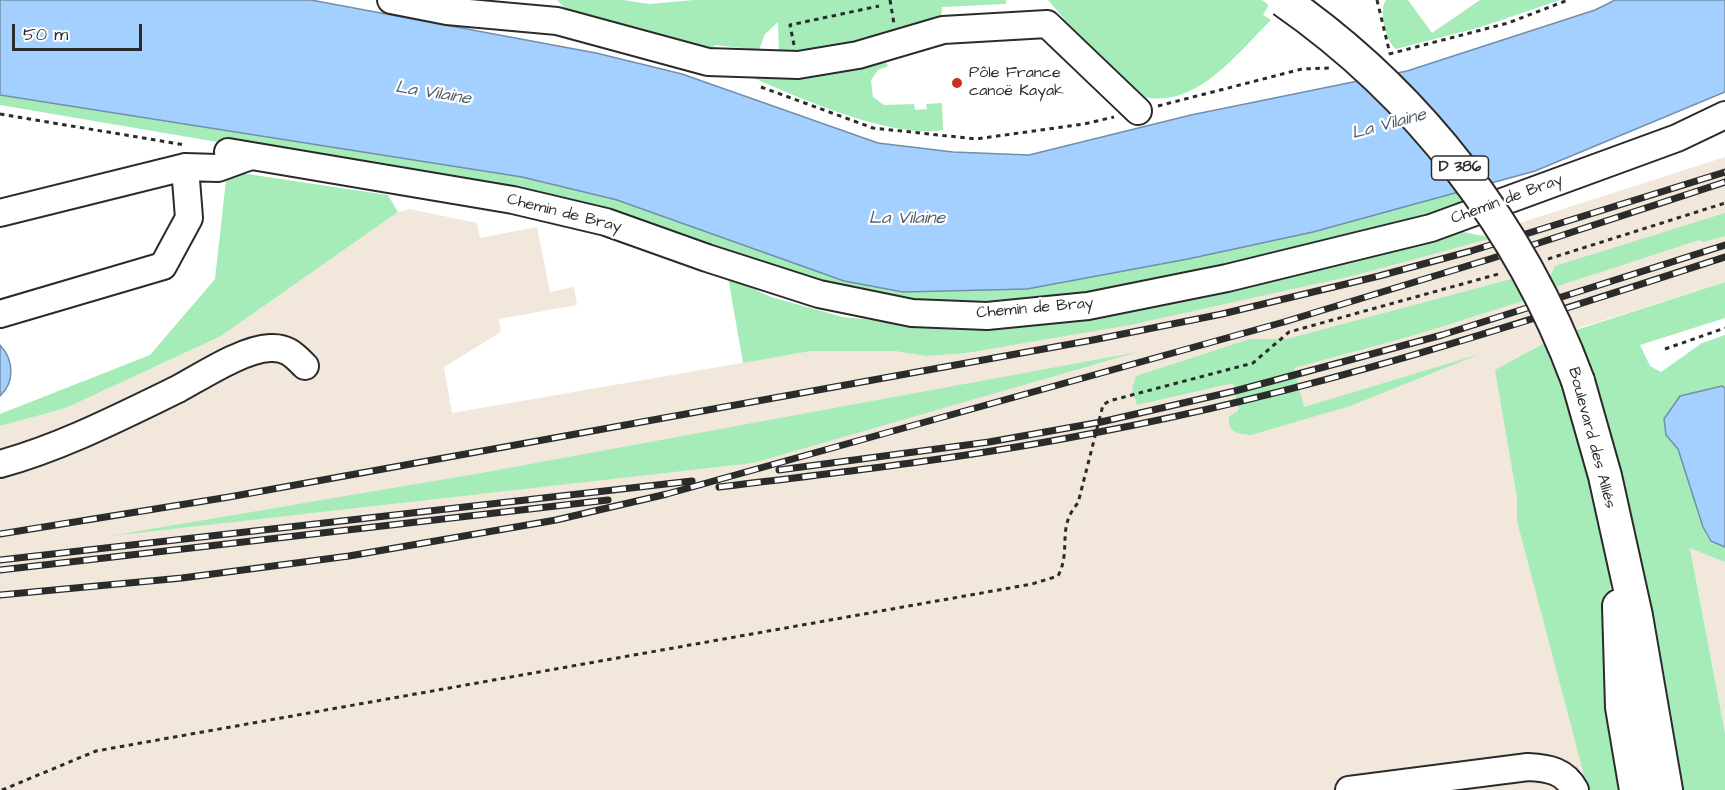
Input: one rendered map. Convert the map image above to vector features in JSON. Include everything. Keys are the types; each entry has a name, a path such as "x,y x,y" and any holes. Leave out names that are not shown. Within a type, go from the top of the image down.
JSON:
{"main road":[{"name":"Boulevard des Alliés","path":"1283,0 1329,33 1395,93 1461,170 1499,221 1535,284 1578,381 1605,477 1619,549 1636,616 1666,790"},
{"name":"Boulevard des Alliés","path":"1619,549 1621,697 1636,790"}],"street":[{"path":"392,0 447,11 551,10 708,62 798,65 858,55 943,30 1047,24 1138,111"},
{"name":"Chemin de Bray","path":"189,157 218,168 239,154 513,200 582,216 819,294 912,313 987,316 1100,303 1227,278 1431,228 1677,138 1725,115"},
{"path":"0,213 189,157 189,218 163,266 0,314"},
{"path":"0,464 33,455 239,358 268,348 291,351 305,366"},
{"path":"1349,790 1528,767 1556,771 1567,777 1575,790"}],"path":[{"path":"1377,0 1390,54"},
{"path":"1385,56 1508,23 1568,0"},
{"path":"798,65 798,49 794,45 790,25 879,6"},
{"path":"756,85 873,128 976,139 1084,124 1302,69 1335,68"},
{"path":"0,114 189,157"},
{"path":"1548,259 1725,203"},
{"path":"2,790 96,751 1032,584 1058,576 1064,564 1064,525 1069,513 1078,503 1103,405 1109,401 1252,363 1289,332 1503,273"},
{"path":"1665,349 1725,328"}],"shaded area":[{"path":"1725,157 1725,282 1579,328 1531,349 1617,790 0,790 0,426 66,408 221,336 398,212 410,209 477,223 480,238 537,227 550,292 574,287 577,305 499,319 501,332 444,367 452,413 811,351 894,351 1479,236"},
{"path":"1690,547 1725,562 1725,733"}],"green space":[{"path":"557,0 623,0 649,4 694,0 1006,0 1006,4 942,7 941,21 807,55 779,55 778,22 765,34 759,50 715,45 709,52 571,14"},
{"path":"1048,0 1262,0 1269,5 1263,15 1271,20 1206,82 1187,92 1167,98 1146,97 1123,89"},
{"path":"1386,0 1408,0 1432,33 1480,0 1560,0 1481,27 1396,49 1389,40 1384,26 1383,11"},
{"path":"883,55 888,66 878,70 871,80 873,97 884,105 914,104 915,110 927,109 926,104 942,103 943,130 921,131 895,128 867,121 808,101 734,69"},
{"path":"0,95 522,177 617,200 844,281 903,292 1027,289 1188,259 1313,232 1460,191 1472,207 1292,250 1098,291 1012,304 892,301 347,164 0,105"},
{"path":"227,171 388,195 398,212 221,336 66,408 0,426 0,414 150,355 215,279"},
{"path":"1725,213 1725,236 1703,242 1699,240 1555,287 1548,280 1555,266"},
{"path":"1459,231 1492,238 1356,275 1130,325 966,353 926,356 895,351 811,351 743,363 728,277 771,297 843,317 968,329 1053,320"},
{"path":"1515,278 1526,300 1415,335 1294,368 1304,407 1480,354 1350,406 1251,435 1238,433 1230,426 1229,417 1239,410 1233,383 1137,405 1132,389 1136,376 1250,339 1287,339"},
{"path":"1725,282 1725,318 1640,345 1650,366 1661,372 1702,343 1725,335 1725,562 1690,548 1725,733 1725,790 1682,790 1650,615 1609,425 1573,331"},
{"path":"1544,343 1578,419 1610,561 1612,682 1627,790 1588,790 1517,521 1517,497 1495,370"},
{"path":"1138,352 753,463 110,536 487,472"}],"water":[{"name":"La Vilaine","path":"0,0 311,0 596,53 682,74 878,143 953,152 1029,155 1191,115 1407,71 1595,10 1615,0 1725,0 1725,92 1535,171 1313,232 1188,259 1027,289 903,292 844,281 617,200 522,177 0,95"},
{"path":"0,345 8,357 11,371 8,384 0,396"},
{"path":"1722,386 1725,388 1725,547 1711,541 1703,527 1678,449 1666,435 1664,419 1680,396"}],"railway":[{"path":"0,534 229,497 1093,340 1222,314 1471,251 1725,172"},
{"path":"0,595 182,578 349,556 556,520 667,494 1284,322 1490,259 1725,182"},
{"path":"779,470 989,442 1101,422 1235,391 1442,335 1725,245"},
{"path":"719,487 957,456 1052,441 1179,416 1415,355 1725,257"},
{"path":"0,560 692,481"},
{"path":"0,570 608,500"}],"place":[{"name":"Pôle France canoë Kayak","path":"957,83"}]}
